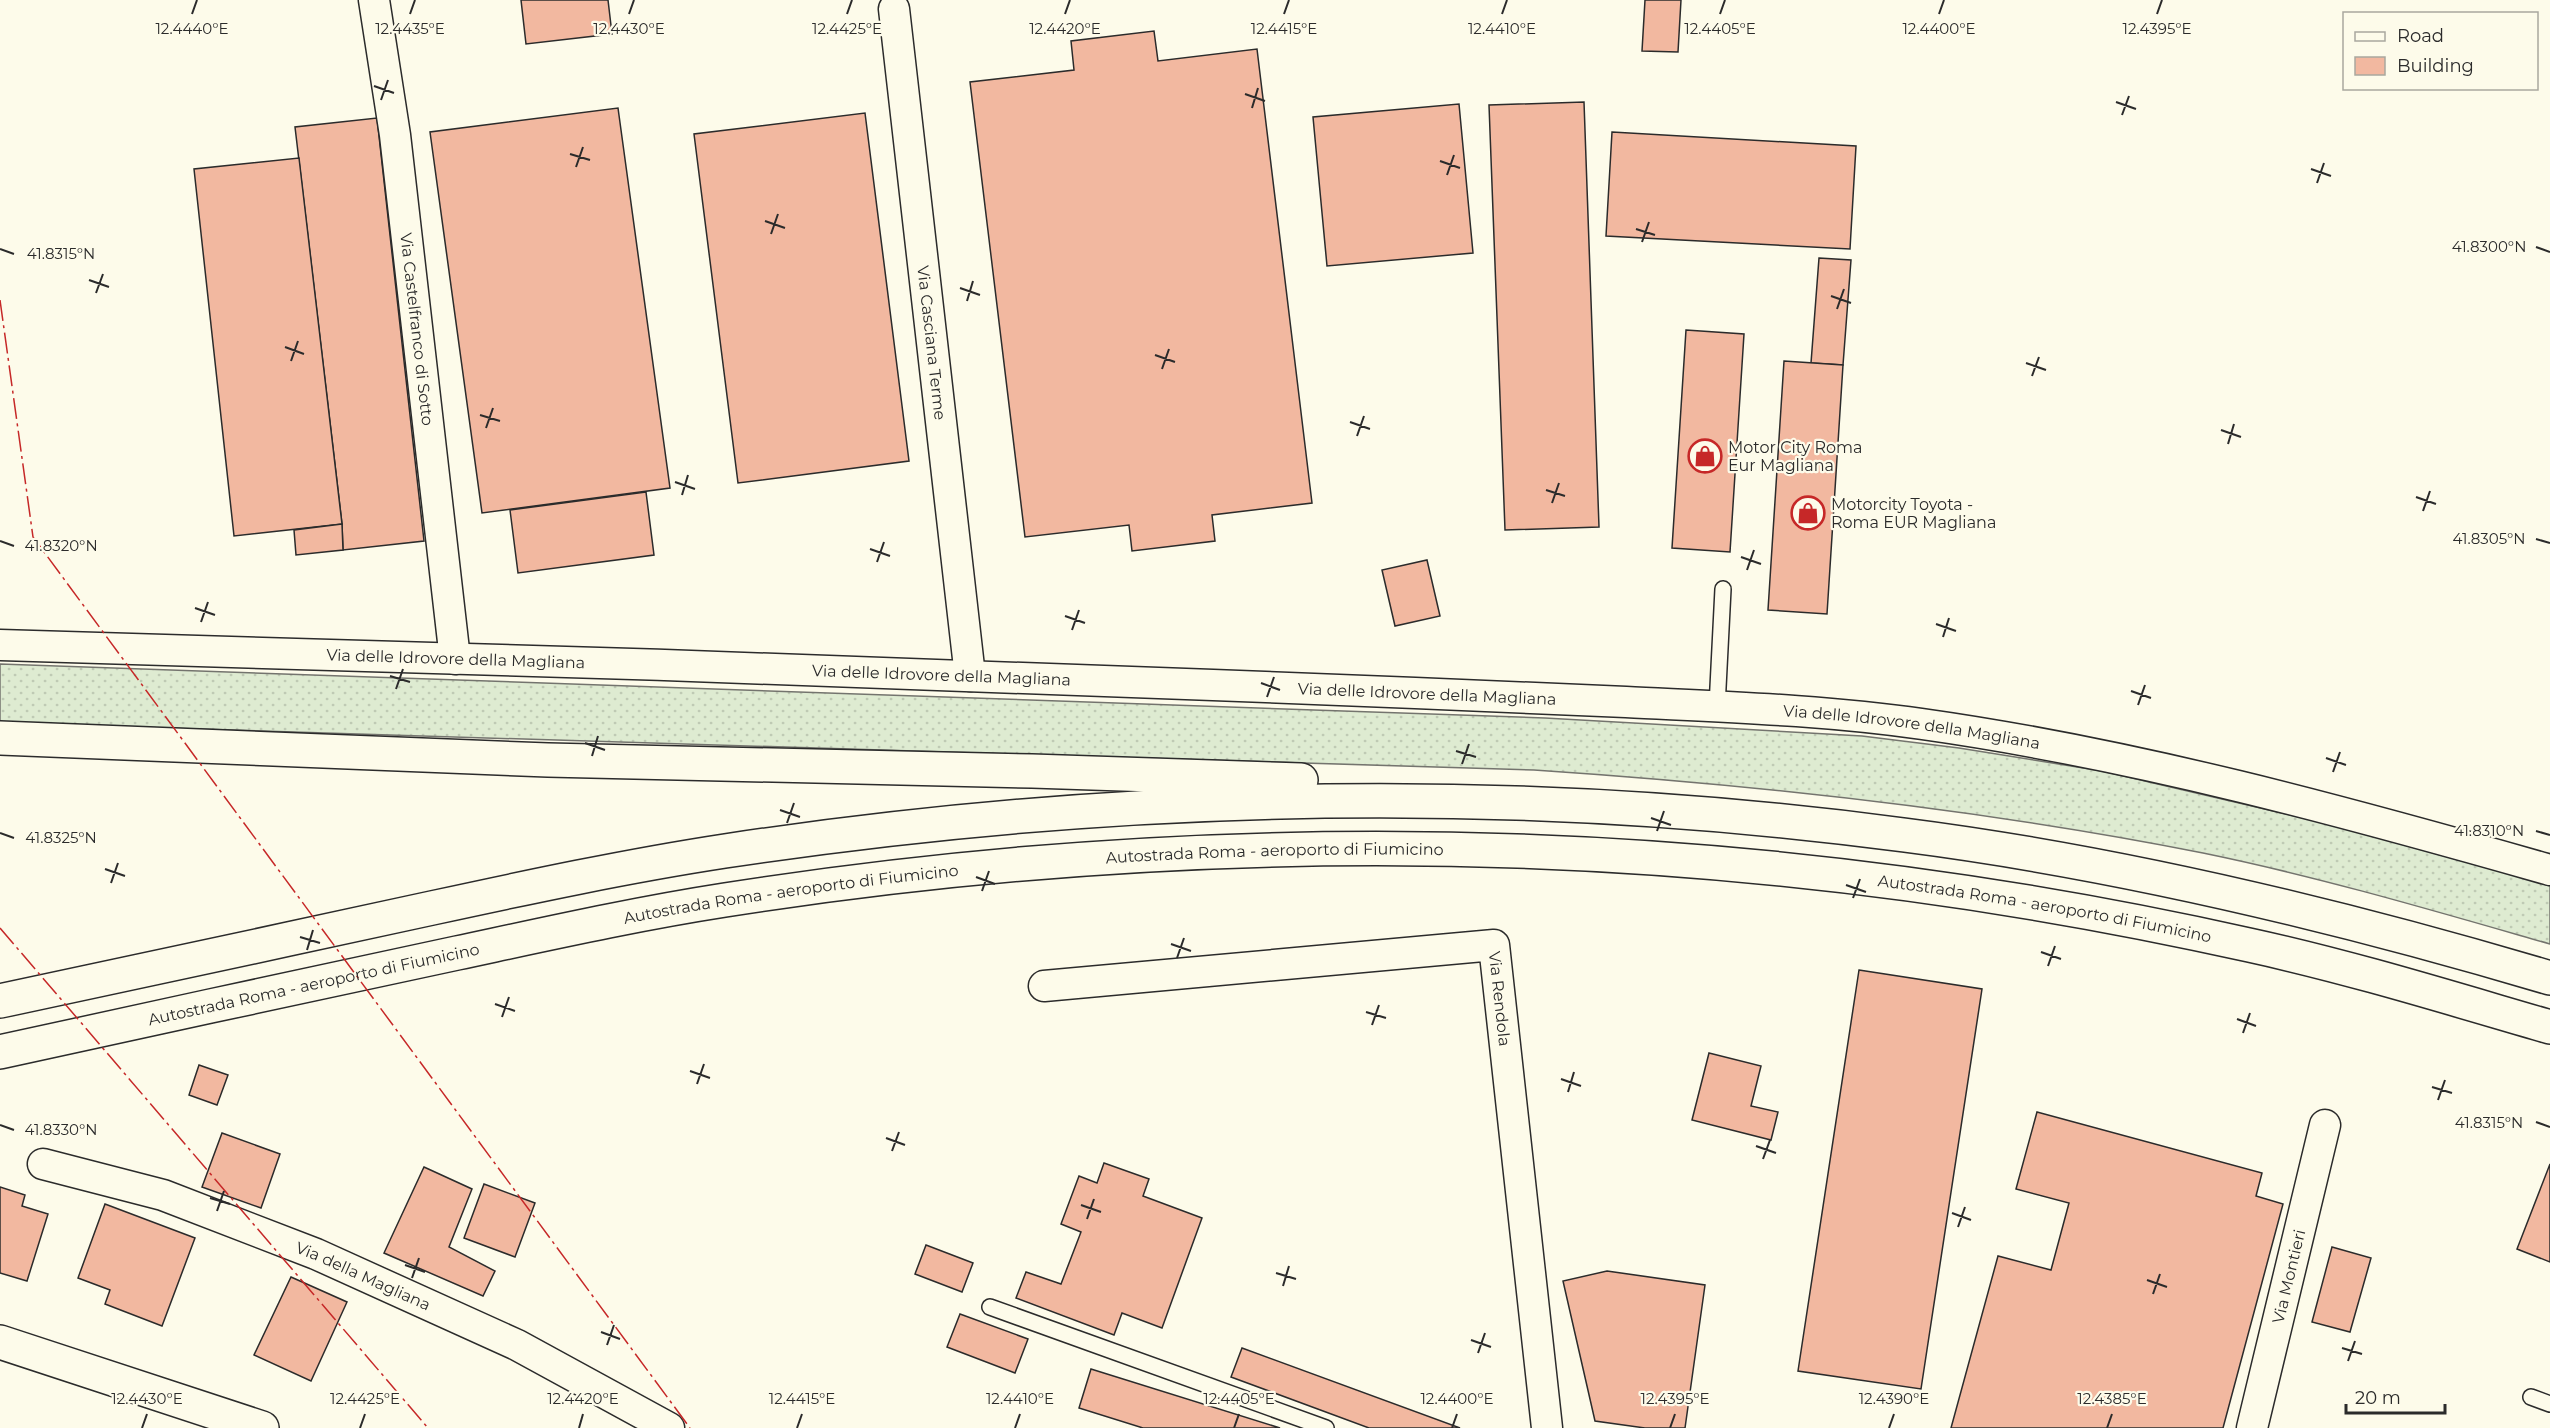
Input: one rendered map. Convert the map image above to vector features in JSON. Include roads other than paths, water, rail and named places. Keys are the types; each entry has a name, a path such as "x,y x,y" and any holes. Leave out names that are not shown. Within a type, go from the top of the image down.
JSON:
{"main road":[{"path":"0,738 548,760 1032,771 1303,780 1485,800 1769,819 1911,835 2160,878 2349,921 2550,978"},
{"path":"0,1001 531,887 715,852 788,842 967,821 1125,808 1262,802 1485,800"},
{"name":"Autostrada Roma - aeroporto di Fiumicino","path":"0,1052 547,934 723,900 905,876 1061,860 1181,852 1360,847 1593,853 1803,871 1991,896 2276,951 2550,1027"},
{"path":"0,1342 262,1428"}],"street":[{"name":"Via Castelfranco di Sotto","path":"374,0 395,135 455,659"},
{"name":"Via Casciana Terme","path":"894,9 970,676"},
{"name":"Via delle Idrovore della Magliana","path":"0,645 970,676 1786,710 1921,724 2110,756 2196,775 2390,825 2550,870"},
{"name":"Via Rendola","path":"1044,986 1494,945 1547,1428"},
{"name":"Via Montieri","path":"2252,1428 2325,1125"},
{"name":"Via della Magliana","path":"43,1164 164,1196 316,1254 517,1345 669,1428"}],"lane":[{"path":"1717,707 1722,589"},
{"path":"990,1307 1326,1428"},
{"path":"2531,1396 2550,1404"}],"place":[{"name":"Motor City Roma Eur Magliana","path":"1705,456"},
{"name":"Motorcity Toyota - Roma EUR Magliana","path":"1808,513"}]}
